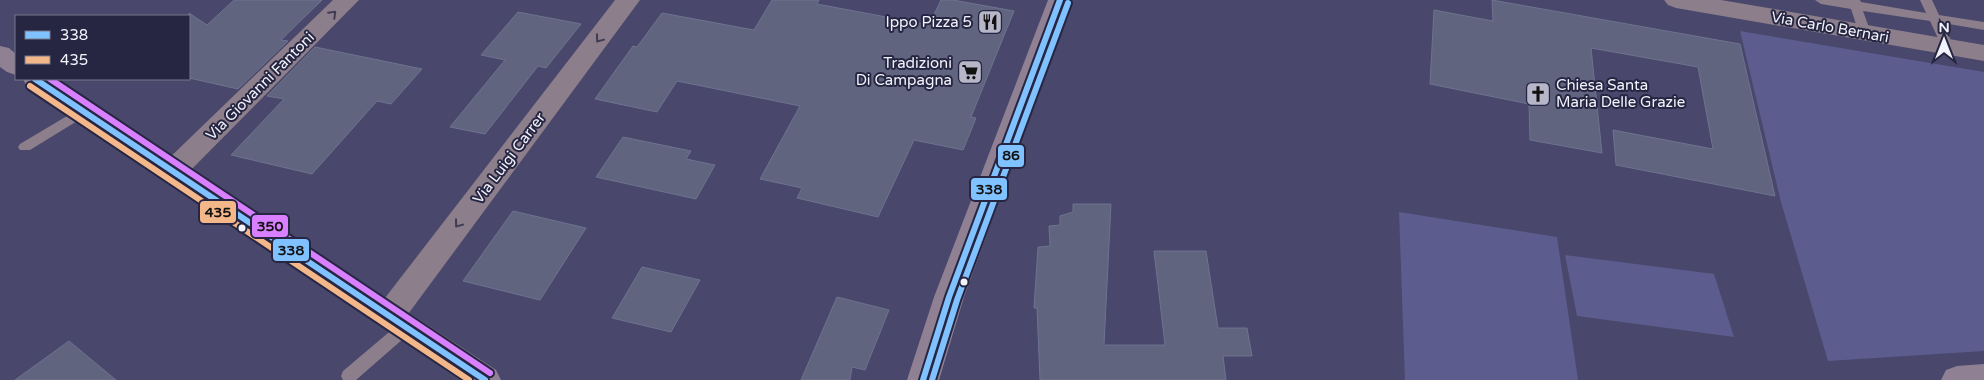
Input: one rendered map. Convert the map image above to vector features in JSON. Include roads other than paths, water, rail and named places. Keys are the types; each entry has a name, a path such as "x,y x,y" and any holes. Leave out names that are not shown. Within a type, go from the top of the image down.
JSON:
{"street":[{"name":"Via Giovanni Fantoni","path":"173,171 347,0"},
{"name":"Via Luigi Carrer","path":"397,321 628,0"},
{"path":"923,380 950,292 1006,149 1060,0"},
{"name":"Via Carlo Bernari","path":"1676,0 1741,6 1866,33 1984,53"},
{"path":"0,54 15,65"},
{"path":"36,80 485,380"},
{"path":"1957,380 1984,378"}],"lane":[{"path":"1821,0 1855,3 1984,26"},
{"path":"1926,0 1948,47"},
{"path":"1855,3 1866,33"},
{"path":"25,146 82,112"},
{"path":"349,376 397,321"}],"place":[{"name":"Ippo Pizza 5","path":"990,22"},
{"name":"Tradizioni Di Campagna","path":"970,72"},
{"name":"Chiesa Santa Maria Delle Grazie","path":"1538,94"}]}
